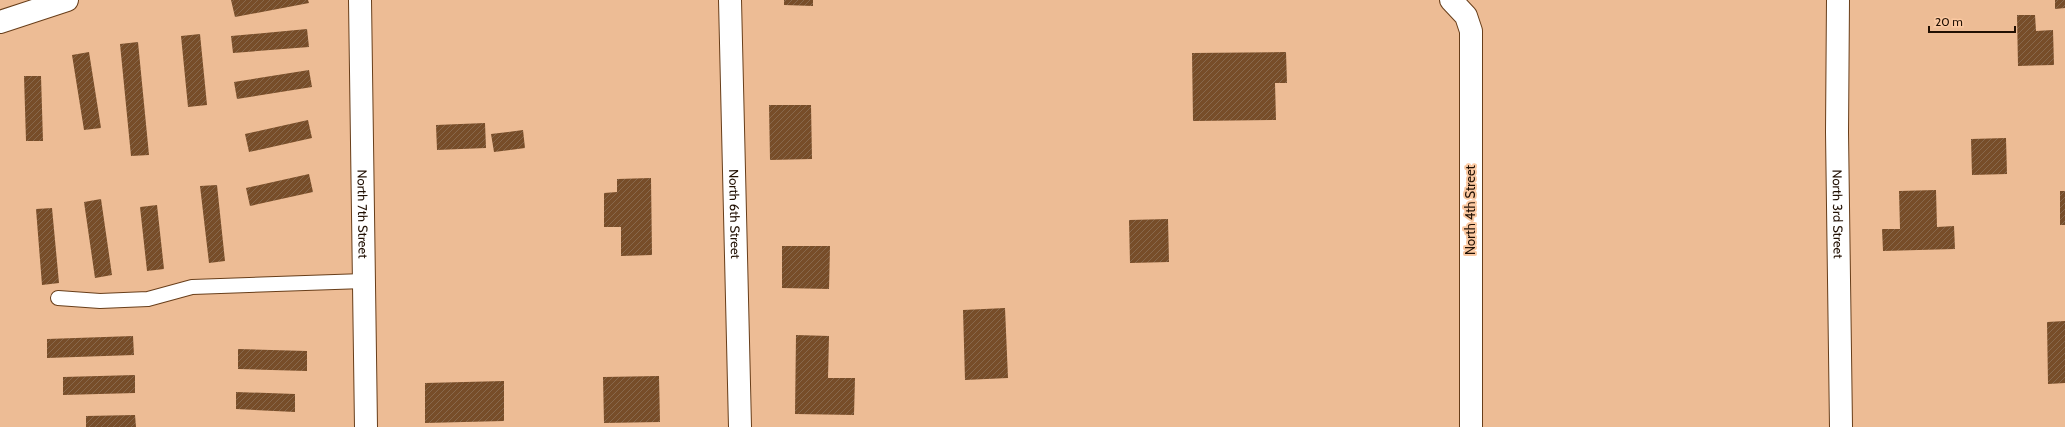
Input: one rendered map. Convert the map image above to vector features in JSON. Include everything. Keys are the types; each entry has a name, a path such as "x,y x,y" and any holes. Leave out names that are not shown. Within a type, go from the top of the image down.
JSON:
{"street":[{"path":"0,22 66,0"},
{"name":"North 7th Street","path":"360,0 366,427"},
{"name":"North 6th Street","path":"730,0 740,427"},
{"name":"North 4th Street","path":"1451,0 1466,16 1471,30 1471,427"},
{"name":"North 3rd Street","path":"1838,0 1837,132 1841,427"}],"lane":[{"path":"58,298 100,301 148,299 192,287 364,282"}],"building":[{"path":"231,0 308,0 309,3 235,17"},
{"path":"784,0 813,0 813,6 784,5"},
{"path":"2055,0 2065,0 2065,8 2055,9"},
{"path":"2017,15 2035,15 2036,31 2053,30 2054,65 2018,66"},
{"path":"307,29 309,47 233,53 231,36"},
{"path":"200,34 207,105 188,107 181,36"},
{"path":"138,42 149,155 131,156 120,44"},
{"path":"89,52 101,128 84,130 72,55"},
{"path":"1286,52 1287,83 1275,83 1276,120 1193,121 1192,53"},
{"path":"309,70 312,87 237,99 234,82"},
{"path":"24,76 41,76 43,141 26,141"},
{"path":"769,105 811,105 812,159 770,160"},
{"path":"308,120 312,138 249,152 245,134"},
{"path":"485,123 486,148 437,150 436,125"},
{"path":"523,130 525,148 494,152 491,134"},
{"path":"2006,138 2007,174 1972,175 1971,139"},
{"path":"309,174 313,192 250,206 246,188"},
{"path":"651,178 652,255 621,256 621,227 604,227 604,193 617,192 617,179"},
{"path":"217,185 225,261 209,263 200,186"},
{"path":"1936,190 1937,227 1954,226 1955,249 1883,251 1882,229 1900,229 1899,191"},
{"path":"2060,191 2065,191 2065,225 2060,225"},
{"path":"101,199 112,275 95,278 84,202"},
{"path":"157,205 164,269 147,271 140,207"},
{"path":"52,208 59,283 42,285 36,209"},
{"path":"1168,219 1169,262 1130,263 1129,220"},
{"path":"782,246 830,246 829,289 782,288"},
{"path":"1005,308 1008,378 965,380 963,310"},
{"path":"2065,321 2065,383 2048,384 2047,322"},
{"path":"796,335 829,336 828,378 855,378 854,415 795,414"},
{"path":"133,336 134,355 47,358 47,339"},
{"path":"238,349 307,351 307,371 238,369"},
{"path":"135,375 135,393 63,395 63,377"},
{"path":"659,376 660,422 604,423 603,377"},
{"path":"504,381 504,421 425,423 425,383"},
{"path":"236,392 295,394 295,412 236,409"},
{"path":"135,415 136,427 86,427 86,416"}]}
